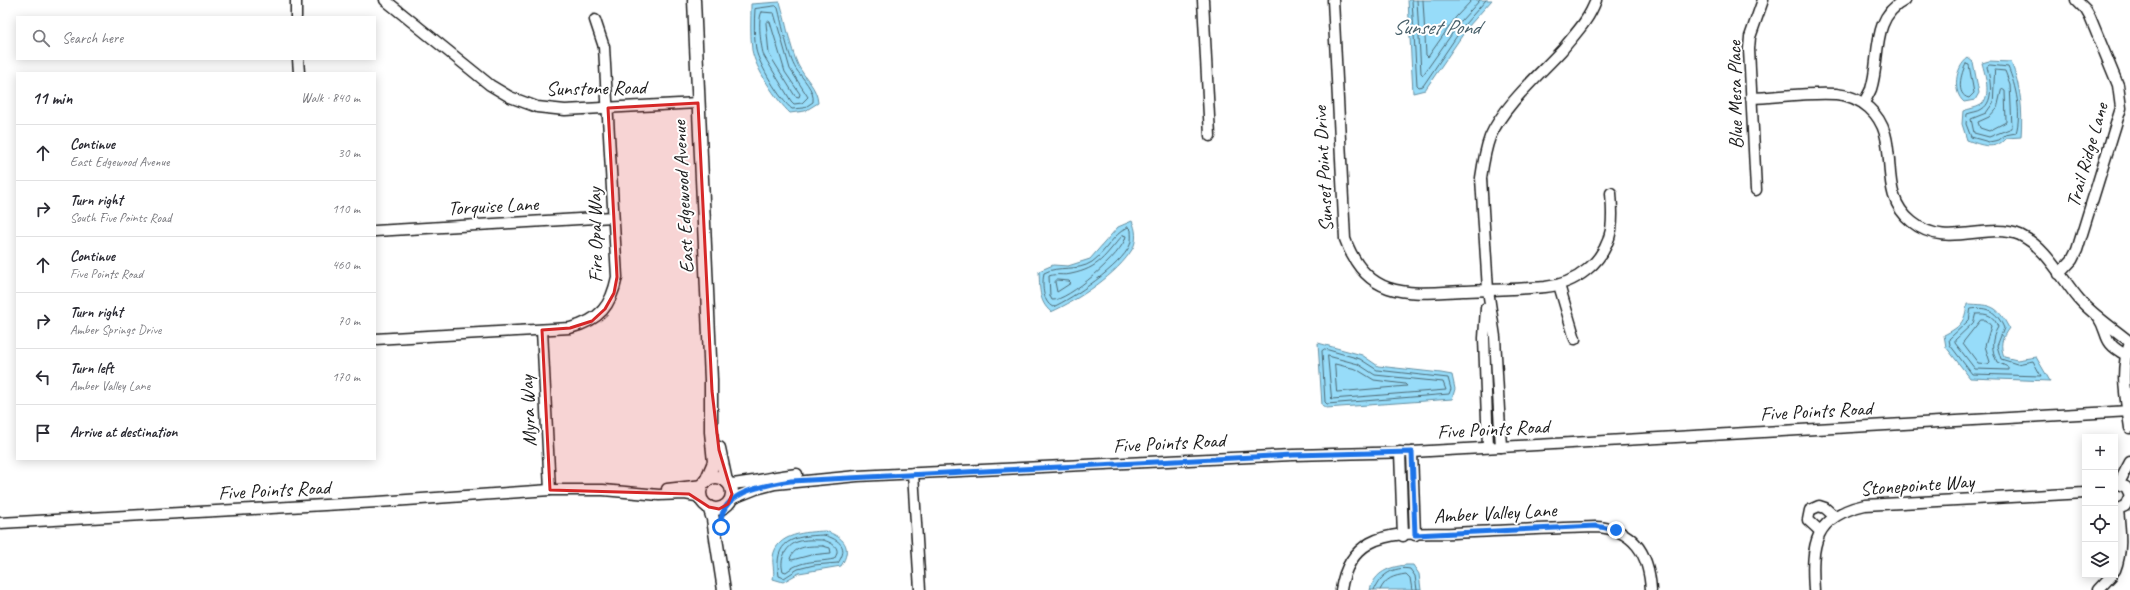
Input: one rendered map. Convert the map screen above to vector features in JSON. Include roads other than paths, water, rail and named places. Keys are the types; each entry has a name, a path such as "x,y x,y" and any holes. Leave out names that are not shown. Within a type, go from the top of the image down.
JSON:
{"main road":[{"name":"East Edgewood Avenue","path":"694,0 712,391 719,450 728,483"},
{"name":"East Edgewood Avenue","path":"705,483 714,462 711,432 712,391"},
{"path":"716,477 728,483 732,489 721,523 725,555 724,590 713,519 705,504 701,490 705,483 716,477"},
{"path":"705,504 714,509 727,503"}],"street":[{"path":"296,0 296,16"},
{"name":"Sunstone Road","path":"385,0 490,84 510,97 537,107 565,110 698,103"},
{"path":"1203,0 1210,136"},
{"name":"Sunset Point Drive","path":"1333,0 1343,228 1345,238 1354,260 1369,277 1379,284 1402,292 1414,294 1559,285 1576,278 1588,270 1605,247 1612,219 1611,193"},
{"path":"1501,446 1495,337 1488,290 1481,178 1486,149 1491,136 1505,112 1588,19 1596,0"},
{"name":"Blue Mesa Place","path":"1756,190 1751,98 1750,38 1763,0"},
{"path":"1864,103 1871,88 1880,30 1892,10 1905,0"},
{"name":"Trail Ridge Lane","path":"2060,274 2072,260 2077,250 2121,108 2118,85 2090,17 2086,10 2076,0"},
{"name":"Fire Opal Way","path":"376,339 570,328 592,321 605,309 614,293 617,277 604,47 595,20"},
{"path":"298,60 299,72"},
{"path":"1751,98 1836,94 1852,97 1864,103 1877,115 1885,128 1888,144 1890,183 1894,200 1901,212 1911,222 1922,230 1934,233 2006,232 2019,234 2030,240 2041,251 2080,300 2130,343 2126,355 2123,382 2129,411 2130,428"},
{"name":"Torquise Lane","path":"376,231 613,218"},
{"path":"1559,285 1575,339"},
{"path":"1488,290 1484,338 1488,447"},
{"path":"2097,315 2108,341 2117,350 2126,355"},
{"name":"Myra Way","path":"542,330 550,490"},
{"name":"Five Points Road","path":"857,476 1293,455 1412,452 2129,411"},
{"path":"1400,452 1403,536"},
{"path":"1412,452 1415,535"},
{"path":"2118,481 2130,462"},
{"path":"913,473 920,590"},
{"path":"728,483 750,483 783,475 800,474 857,476"},
{"path":"727,503 756,489 775,484 857,476"},
{"path":"550,490 602,485 664,489 705,483"},
{"path":"2118,483 2126,487 2130,495 2128,503 2118,509"},
{"path":"550,490 603,490 651,495 685,494 696,496 705,504"},
{"name":"Five Points Road","path":"0,523 550,490"},
{"name":"Stonepointe Way","path":"1814,590 1812,561 1814,545 1820,531 1834,516 1849,508 1866,505 2082,493"},
{"path":"1820,531 1808,520 1810,510 1819,506 1825,508 1834,516"},
{"path":"2118,518 2121,541 2118,562"},
{"name":"Amber Valley Lane","path":"1341,590 1344,574 1348,564 1362,548 1378,539 1415,535 1596,526 1616,530 1630,538 1639,547 1650,572 1651,590"},
{"path":"2098,590 2109,578"}],"water":[{"name":"Sunset Pond","path":"1408,0 1492,0 1468,27 1425,90 1413,93"},
{"path":"780,2 795,58 817,97 818,103 805,111 790,113 785,108 773,93 762,75 757,66 752,50 751,4"},
{"path":"1968,58 1973,62 1979,93 1975,100 1964,102 1960,98 1958,92 1957,80 1960,67"},
{"path":"1989,61 2011,62 2019,90 2022,127 2021,137 2006,138 2002,142 1993,146 1977,144 1967,140 1962,124 1963,111 1979,106 1984,101 1987,85 1982,63"},
{"path":"1132,221 1135,231 1135,242 1133,248 1118,267 1108,277 1085,293 1051,312 1047,308 1042,298 1039,271 1053,265 1068,266 1090,259 1118,227"},
{"path":"1967,304 1988,306 1997,311 2005,320 2009,328 2004,335 2002,342 2004,357 2017,360 2036,357 2050,381 1970,378 1946,347 1944,335 1961,323 1965,315"},
{"path":"1318,343 1362,355 1378,366 1452,375 1455,389 1452,399 1326,408 1322,405"},
{"path":"825,531 837,536 845,544 845,559 841,566 799,573 783,582 773,579 773,557 775,549 780,543 793,535"},
{"path":"1413,565 1419,574 1421,590 1370,590 1375,579 1379,575 1388,569"}]}
